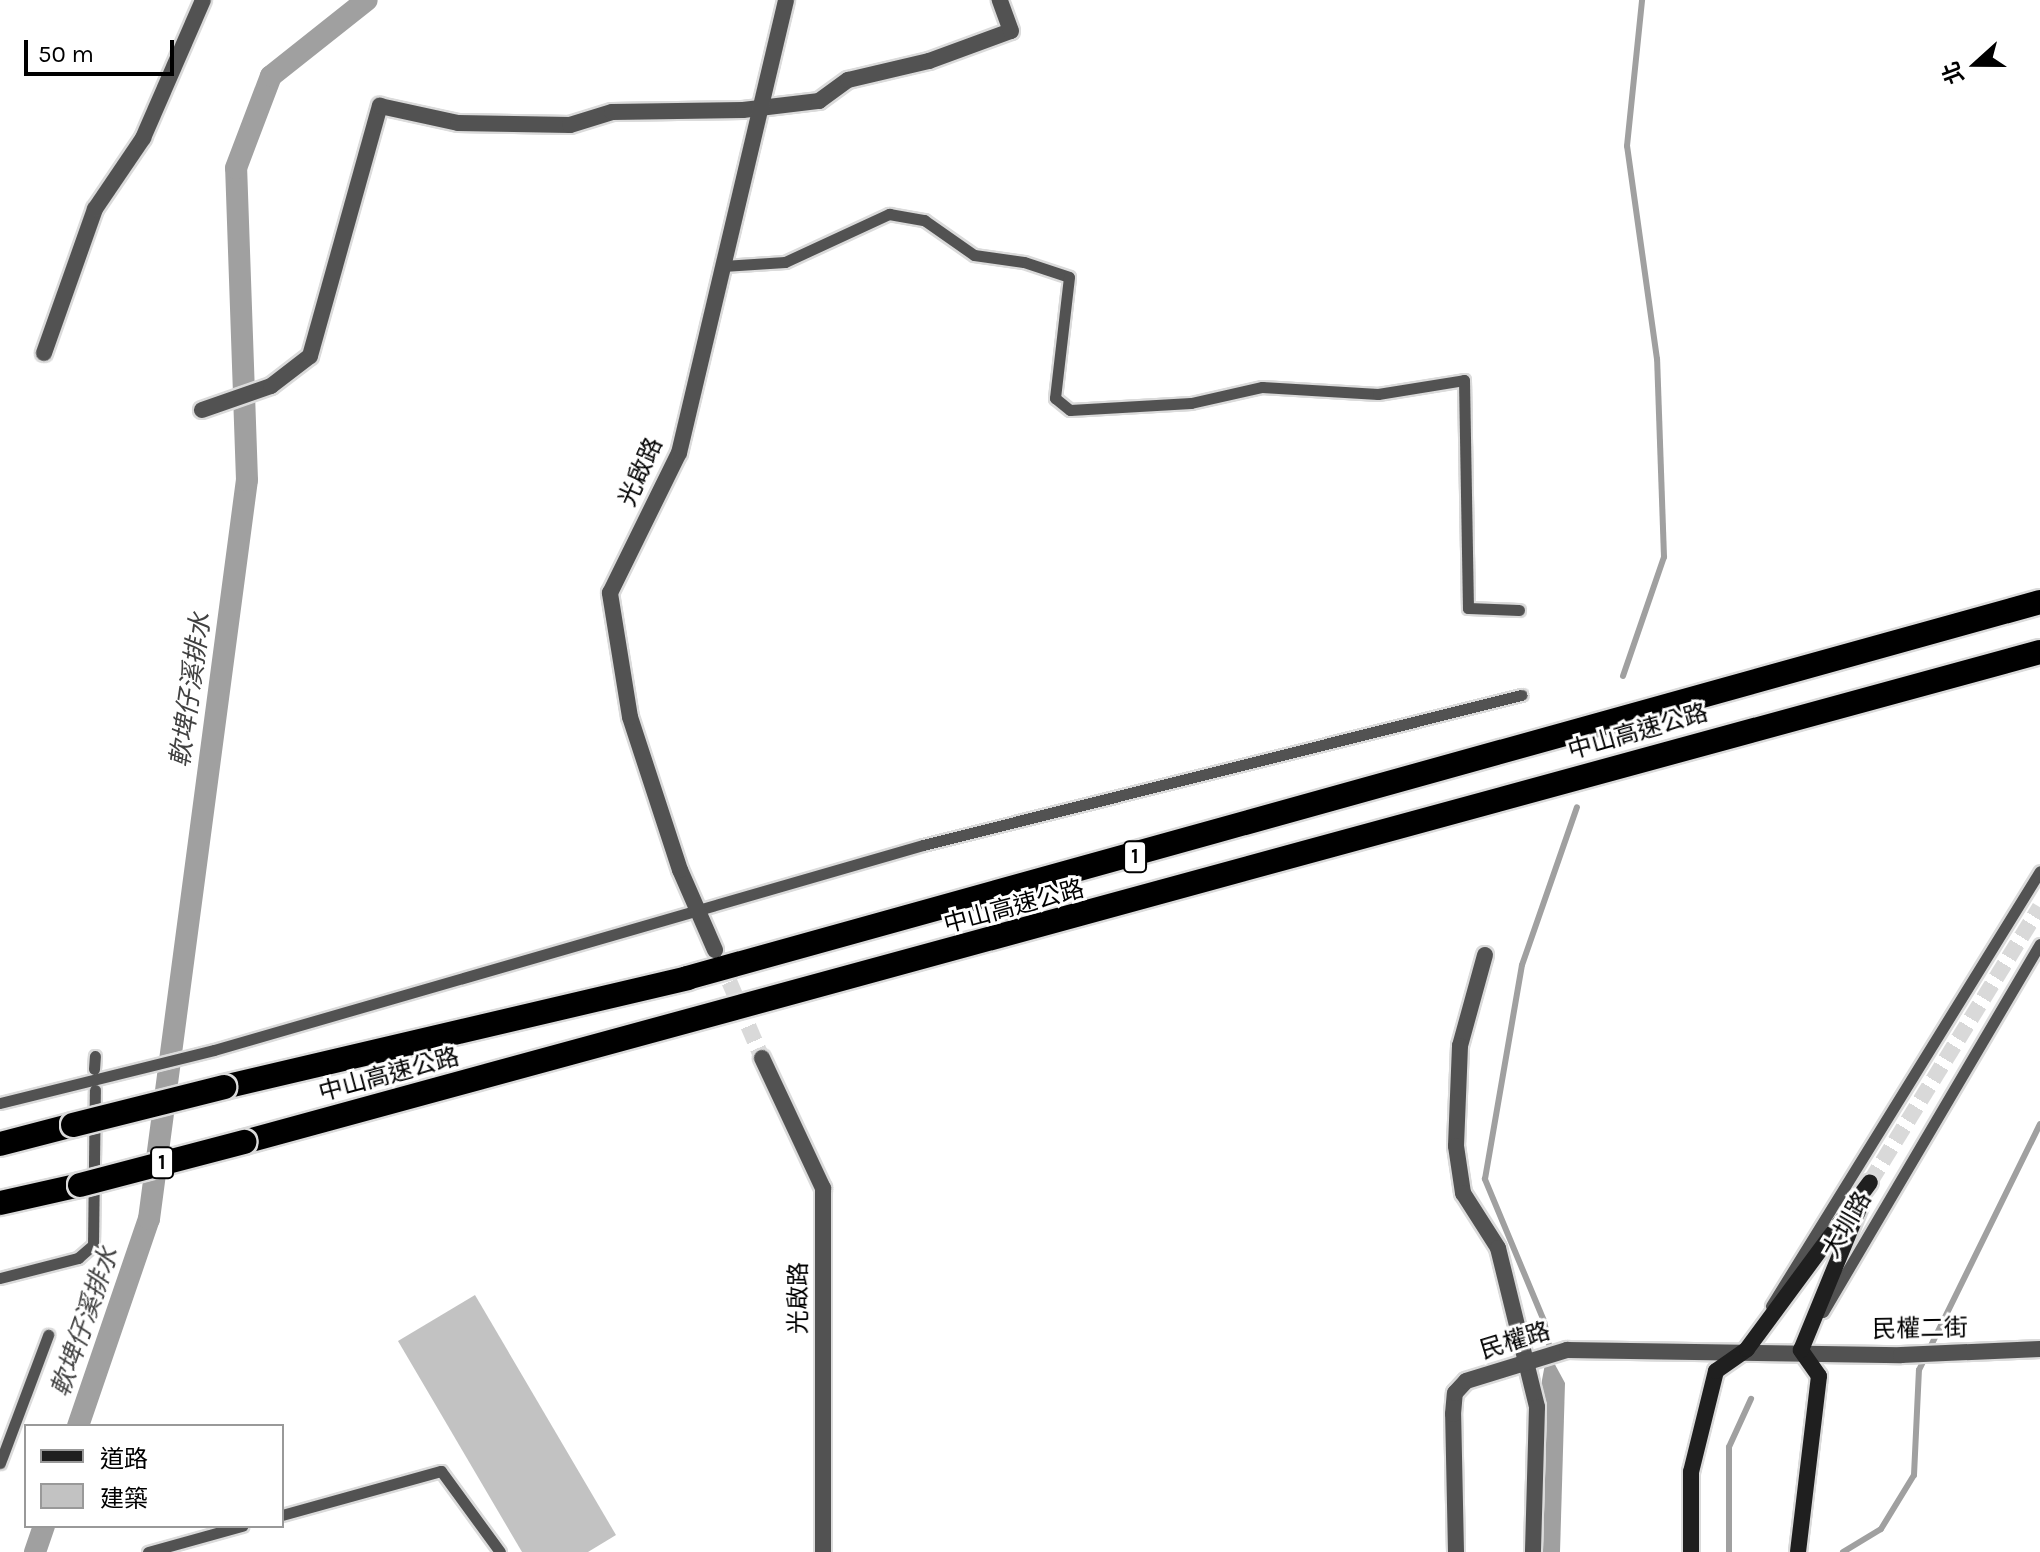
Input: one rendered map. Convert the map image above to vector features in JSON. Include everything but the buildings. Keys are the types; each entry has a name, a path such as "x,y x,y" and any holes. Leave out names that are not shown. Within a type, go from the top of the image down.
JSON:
{"highway":[{"name":"中山高速公路","path":"0,1144 224,1087 687,978 2040,602"},
{"name":"中山高速公路","path":"0,1203 244,1142 1112,910 2040,652"}],"street":[{"path":"44,353 95,209 143,138 203,0"},
{"name":"光啟路","path":"715,950 630,717 610,593 679,453 786,0"},
{"path":"202,410 271,386 310,356 380,106 458,123 570,125 612,112 743,110 760,104 819,101 848,80 929,61 1011,31 1000,0"},
{"path":"1485,955 1460,1046 1456,1146 1463,1193 1498,1248 1533,1360 1537,1407 1533,1552"},
{"name":"光啟路","path":"762,1058 823,1188 823,1552"},
{"path":"1691,1552 1691,1472 1716,1371 1747,1349 1870,1182 1801,1350 1819,1376 1798,1552"},
{"name":"民權二街","path":"1801,1350 1901,1355 2040,1349"},
{"name":"民權路","path":"1456,1552 1455,1393 1466,1381 1567,1350 1801,1350"}],"lane":[{"path":"723,266 785,262 889,214 924,220 974,255 1024,262 1069,277 1055,398 1070,410 1191,403 1262,387 1378,394 1464,380 1468,608 1519,610"},
{"path":"0,1103 214,1050 699,913 923,845 1521,695"},
{"name":"大圳路","path":"1747,1349 2040,871"},
{"name":"大圳路","path":"1801,1350 2040,944"},
{"path":"94,1069 95,1056"},
{"path":"0,1278 78,1258 93,1245 95,1090"},
{"path":"0,1463 48,1335"},
{"path":"284,1514 441,1471 500,1552"},
{"path":"148,1552 235,1528"}],"shaded area":[{"path":"1552,1359 1565,1383 1560,1552 1539,1552 1542,1380 1545,1364"}],"waterway":[{"name":"軟埤仔溪排水","path":"79,1424 149,1219 247,480 236,168 271,76 367,0"},
{"path":"1623,676 1664,557 1657,359 1627,146 1642,0"},
{"path":"1551,1354 1544,1321 1485,1179 1522,965 1577,807"},
{"path":"1843,1552 1881,1529 1914,1475 1919,1370 2040,1124"},
{"path":"1729,1552 1729,1447 1751,1399"},
{"name":"軟埤仔溪排水","path":"35,1552 43,1528"}],"tunnel":[{"path":"1870,1182 2040,907"},
{"path":"720,960 762,1058"}]}
